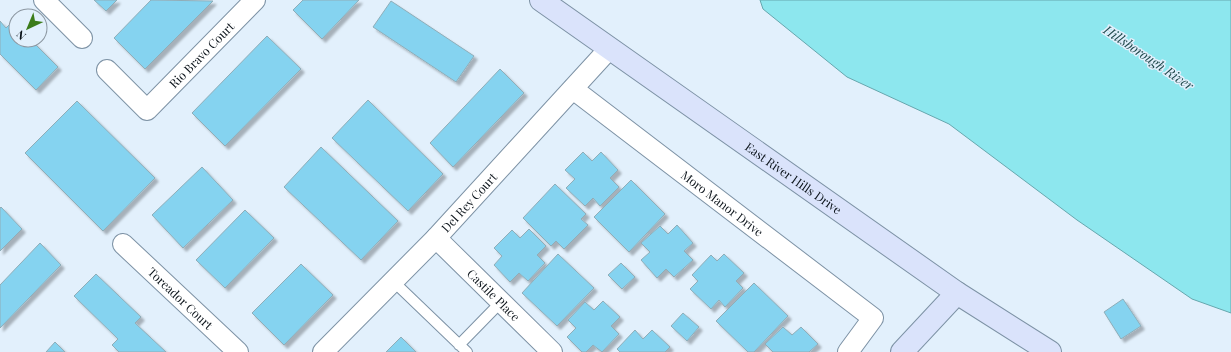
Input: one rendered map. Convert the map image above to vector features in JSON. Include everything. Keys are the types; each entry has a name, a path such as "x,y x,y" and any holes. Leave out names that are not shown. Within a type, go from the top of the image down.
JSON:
{"street":[{"path":"44,0 82,38"},
{"name":"Rio Bravo Court","path":"107,70 147,110 255,0"},
{"name":"East River Hills Drive","path":"541,0 957,293 1050,352"},
{"name":"Del Rey Court","path":"323,352 436,238 609,49"},
{"name":"Moro Manor Drive","path":"573,89 873,318 848,352"},
{"name":"Castile Place","path":"436,238 552,352"},
{"name":"Toreador Court","path":"123,244 238,352"},
{"path":"902,352 957,293"}],"lane":[{"path":"394,281 463,348 501,302"}],"water":[{"name":"Hillsborough River","path":"760,0 1231,0 1231,313 1192,299 1077,220 949,124 847,77 763,9"}],"building":[{"path":"94,0 117,0 106,11"},
{"path":"151,0 213,1 145,69 114,38"},
{"path":"303,0 359,0 322,39 293,10"},
{"path":"391,1 474,56 456,82 373,27"},
{"path":"0,21 6,28 8,26 8,48 39,48 58,67 36,90 0,54"},
{"path":"267,36 301,69 225,146 192,113"},
{"path":"500,69 524,93 453,167 430,143"},
{"path":"368,100 443,174 408,211 332,138"},
{"path":"77,101 155,178 103,231 25,153"},
{"path":"321,147 398,221 361,260 284,187"},
{"path":"583,152 592,161 601,152 618,170 610,178 619,187 600,206 593,198 585,206 566,188 575,179 565,170"},
{"path":"202,167 233,200 183,248 152,215"},
{"path":"631,180 665,214 629,252 594,217"},
{"path":"555,184 586,214 581,219 588,225 564,249 556,241 551,246 523,218"},
{"path":"1,207 22,229 0,251 0,208"},
{"path":"245,210 274,238 225,288 196,260"},
{"path":"677,225 693,243 684,251 693,260 674,277 666,269 657,278 641,260 650,252 641,243 660,226 668,234"},
{"path":"529,229 546,246 537,255 545,263 528,281 519,273 510,282 494,265 502,256 494,248 512,230 520,238"},
{"path":"40,243 61,265 0,328 0,285"},
{"path":"558,254 594,288 557,326 522,293"},
{"path":"724,254 744,273 736,281 743,288 725,307 719,300 711,309 690,289 698,281 692,275 711,255 717,261"},
{"path":"621,263 635,277 622,289 608,275"},
{"path":"301,264 333,295 284,345 252,313"},
{"path":"96,274 141,317 135,323 166,352 119,352 112,345 118,339 74,296"},
{"path":"754,283 788,316 754,352 748,352 716,321"},
{"path":"1123,299 1141,326 1121,339 1104,312"},
{"path":"603,301 620,317 611,326 619,334 602,352 593,345 586,352 582,352 567,337 576,328 568,320 585,302 594,310"},
{"path":"683,313 699,327 687,341 671,326"},
{"path":"783,327 792,335 801,327 818,344 809,352 773,352 765,344"},
{"path":"635,330 643,339 652,330 670,347 665,352 620,352 617,349"},
{"path":"401,337 416,352 386,352"},
{"path":"55,342 65,352 46,352"}]}
